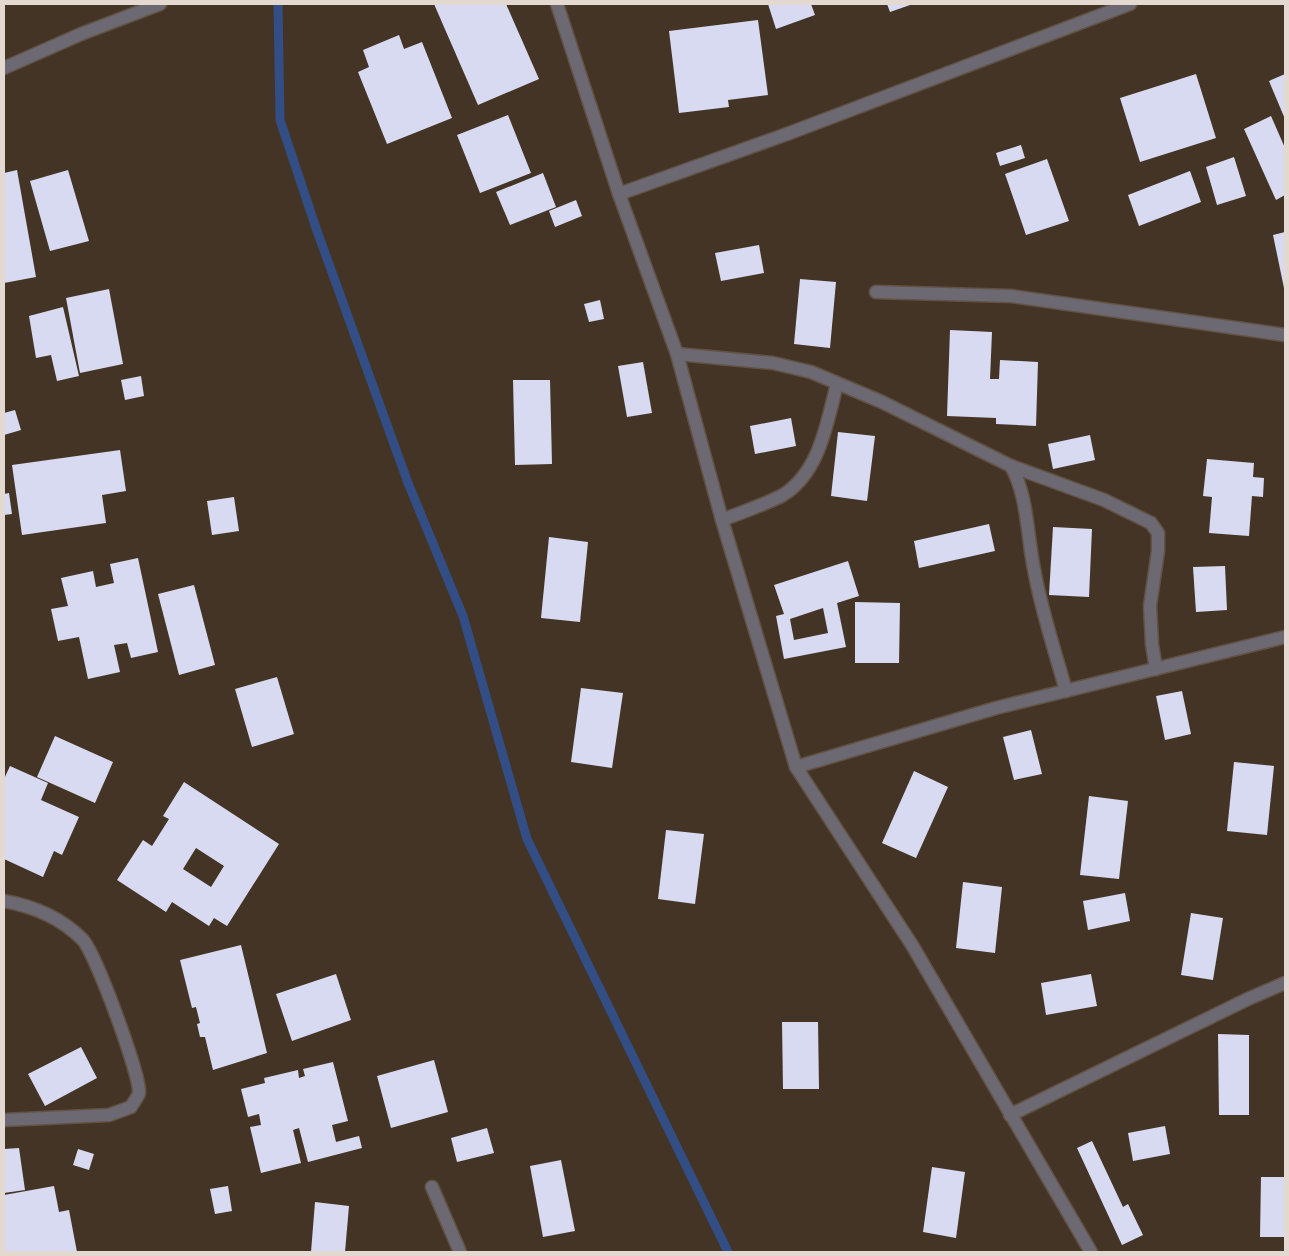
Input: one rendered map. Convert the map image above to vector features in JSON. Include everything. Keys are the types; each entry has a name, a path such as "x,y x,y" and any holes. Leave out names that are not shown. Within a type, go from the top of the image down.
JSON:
{"street":[{"path":"4,68 81,34 160,4"},
{"path":"557,4 619,194 677,354 722,520 796,768 912,945 1091,1252"},
{"path":"619,194 787,134 1130,4"},
{"path":"876,292 1010,296 1285,335"},
{"path":"677,354 773,363 811,372 882,402 1011,466 1104,500 1151,523 1158,533 1158,551 1150,606 1152,644 1156,669"},
{"path":"722,520 784,494 808,470 821,442 837,384"},
{"path":"1011,466 1016,474 1034,571 1066,691"},
{"path":"796,768 996,708 1285,637"},
{"path":"4,901 18,903 61,921 84,940 105,982 139,1093 132,1107 109,1114 4,1120"},
{"path":"1010,1115 1250,998 1285,983"},
{"path":"432,1187 460,1252"}],"building":[{"path":"434,4 506,4 539,79 478,105"},
{"path":"768,4 811,4 815,15 776,29"},
{"path":"887,4 913,4 890,12"},
{"path":"758,20 768,95 728,100 729,107 679,113 669,31"},
{"path":"399,35 404,49 422,42 452,118 387,144 358,72 369,67 363,50"},
{"path":"1196,74 1216,138 1140,162 1120,98"},
{"path":"1285,74 1285,119 1269,81"},
{"path":"508,115 531,173 480,193 457,135"},
{"path":"1271,116 1285,148 1285,195 1276,200 1244,129"},
{"path":"1021,145 1025,158 1000,166 996,153"},
{"path":"1234,157 1246,196 1217,205 1206,167"},
{"path":"1047,159 1069,221 1026,235 1005,174"},
{"path":"17,170 36,277 4,283 4,173"},
{"path":"68,170 89,241 50,251 30,181"},
{"path":"1190,171 1201,202 1139,226 1128,195"},
{"path":"543,173 556,207 510,225 496,192"},
{"path":"576,200 582,216 555,227 549,211"},
{"path":"1285,232 1285,288 1284,288 1273,235"},
{"path":"759,245 764,273 721,281 715,253"},
{"path":"800,279 836,282 830,348 794,344"},
{"path":"109,289 123,364 80,373 66,298"},
{"path":"600,300 604,319 589,322 584,304"},
{"path":"63,307 79,376 57,381 51,355 36,358 29,316"},
{"path":"950,330 992,332 990,379 999,379 1000,360 1038,362 1036,426 996,424 996,418 947,416"},
{"path":"643,362 652,413 627,417 618,366"},
{"path":"141,376 144,396 125,400 121,380"},
{"path":"513,380 550,380 552,464 515,465"},
{"path":"15,410 21,430 4,435 4,413"},
{"path":"791,418 796,446 755,454 750,426"},
{"path":"838,432 875,436 867,501 831,496"},
{"path":"1090,435 1095,460 1053,469 1048,444"},
{"path":"120,450 126,491 102,495 106,523 22,535 12,465"},
{"path":"1207,459 1254,463 1253,477 1264,478 1263,497 1252,496 1249,536 1209,533 1212,497 1203,496"},
{"path":"9,493 12,514 4,515 4,494"},
{"path":"234,497 239,531 212,535 207,501"},
{"path":"989,524 995,551 919,568 914,541"},
{"path":"1053,527 1092,529 1089,597 1049,595"},
{"path":"549,537 588,542 580,622 541,618"},
{"path":"138,558 158,652 131,658 127,643 114,645 120,672 88,679 79,637 58,641 51,609 68,606 61,578 93,571 96,587 114,583 110,564"},
{"path":"848,561 859,596 837,603 846,647 784,659 776,616 784,614 774,585","holes":["823,608 828,633 794,640 790,619"]},
{"path":"1225,566 1227,610 1196,612 1193,567"},
{"path":"194,585 215,665 179,675 158,594"},
{"path":"855,602 900,603 899,663 855,663"},
{"path":"277,677 294,734 252,747 235,689"},
{"path":"581,688 623,693 612,768 571,762"},
{"path":"1182,691 1191,734 1165,740 1156,696"},
{"path":"1031,730 1042,774 1014,780 1003,737"},
{"path":"55,736 113,762 95,803 37,777"},
{"path":"1234,762 1274,766 1267,835 1227,831"},
{"path":"10,766 48,783 41,800 79,817 62,855 54,851 43,877 4,859 4,779"},
{"path":"914,771 948,787 916,858 882,843"},
{"path":"184,782 279,844 227,926 214,918 209,926 172,902 166,912 117,880 143,840 152,846 169,819 163,816","holes":["196,848 224,866 211,887 183,869"]},
{"path":"1089,796 1128,801 1119,879 1080,875"},
{"path":"666,830 704,834 695,904 658,899"},
{"path":"963,882 1002,887 995,953 956,948"},
{"path":"1125,893 1130,921 1088,930 1083,901"},
{"path":"1191,913 1223,918 1213,980 1181,975"},
{"path":"241,945 267,1053 213,1070 205,1037 200,1037 197,1024 200,1023 196,1007 192,1008 180,960"},
{"path":"336,974 351,1020 292,1041 276,994"},
{"path":"1091,974 1097,1006 1046,1015 1041,983"},
{"path":"782,1022 818,1022 819,1089 783,1089"},
{"path":"1218,1034 1249,1035 1249,1115 1219,1115"},
{"path":"81,1047 97,1078 45,1106 28,1074"},
{"path":"434,1060 448,1112 391,1128 377,1076"},
{"path":"333,1062 348,1121 332,1125 336,1142 359,1136 362,1148 308,1162 299,1128 293,1130 301,1163 261,1173 250,1127 261,1125 259,1114 248,1117 241,1089 265,1083 264,1078 298,1070 299,1078 305,1076 303,1069"},
{"path":"1165,1126 1170,1154 1133,1161 1128,1133"},
{"path":"487,1128 494,1153 457,1162 451,1138"},
{"path":"1092,1141 1123,1207 1128,1204 1143,1235 1122,1245 1077,1148"},
{"path":"19,1148 25,1190 4,1193 4,1149"},
{"path":"78,1149 94,1154 89,1170 73,1165"},
{"path":"561,1160 575,1231 543,1237 530,1166"},
{"path":"932,1167 965,1172 956,1238 923,1232"},
{"path":"1261,1177 1285,1177 1285,1237 1260,1237"},
{"path":"54,1186 59,1212 69,1210 77,1252 4,1252 4,1195"},
{"path":"228,1186 232,1211 215,1214 210,1189"},
{"path":"315,1202 349,1206 345,1252 311,1252"}],"waterway":[{"path":"278,4 280,120 316,228 408,483 463,616 527,839 728,1252"}]}
